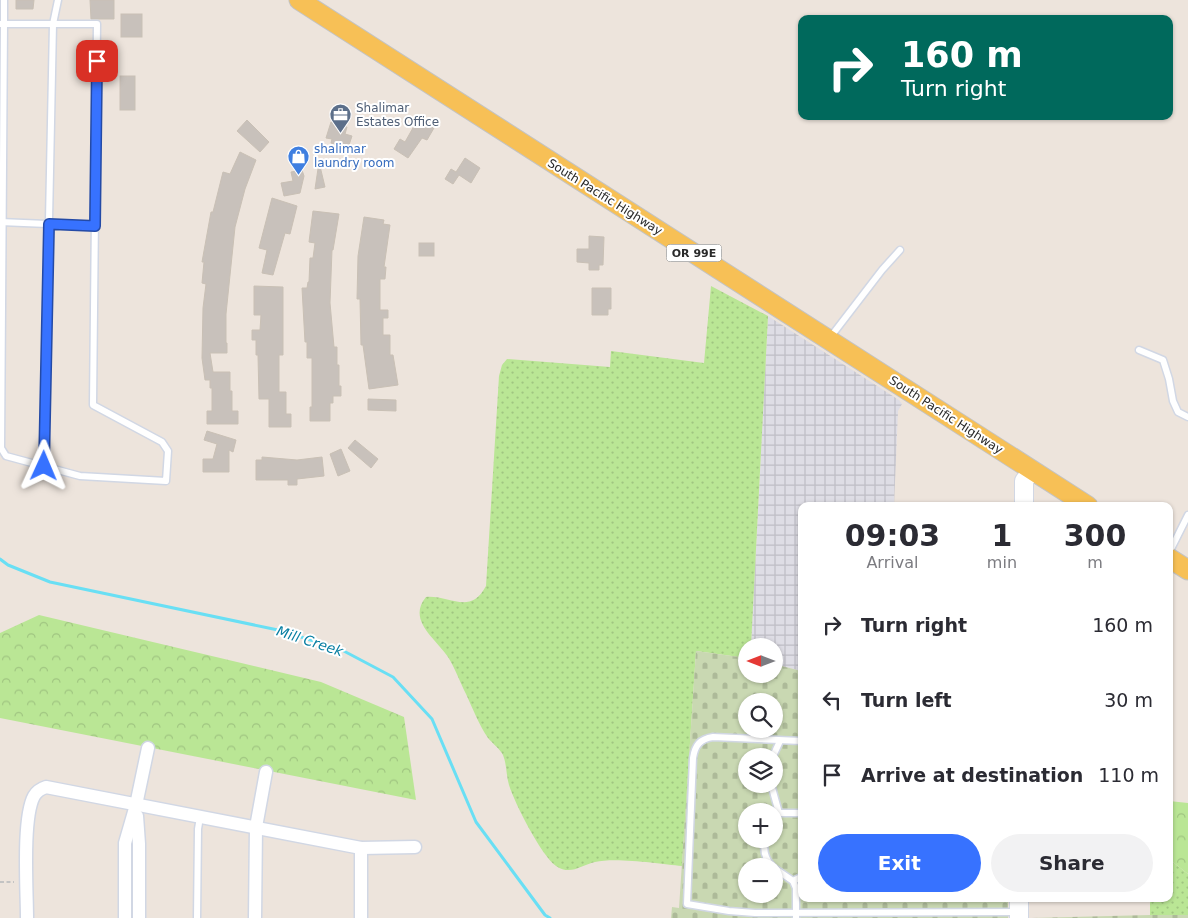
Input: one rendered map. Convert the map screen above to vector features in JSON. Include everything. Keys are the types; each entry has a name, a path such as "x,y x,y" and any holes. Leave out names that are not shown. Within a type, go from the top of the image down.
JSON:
{"main road":[{"name":"South Pacific Highway","path":"299,0 1082,502"},
{"path":"1173,561 1188,570"}],"street":[{"path":"1024,502 1024,481 1032,470"},
{"path":"125,918 125,844 148,748"},
{"path":"255,918 256,827 266,772"},
{"path":"26,918 28,817 31,802 39,789 46,787 361,848 415,847"},
{"path":"136,804 139,844 139,918"},
{"path":"361,848 361,918"}],"lane":[{"path":"2,24 97,24 93,405 162,442 168,451 166,481 80,476 6,456 1,448 2,24 4,0"},
{"path":"44,466 53,24 58,0"},
{"path":"2,222 95,226"},
{"path":"828,340 882,270 900,250"},
{"path":"1139,350 1163,360 1178,412 1188,418"},
{"path":"1173,545 1188,515"},
{"path":"798,741 713,737 699,742 694,748 692,758 687,904 742,913 796,915 1019,910"},
{"path":"777,748 780,741"},
{"path":"783,812 798,812"},
{"path":"197,918 198,829 200,817"},
{"path":"783,874 793,881 796,888 796,915"},
{"path":"793,881 798,878"}],"path":[{"path":"0,882 27,882"}],"shaded area":[{"path":"768,316 899,400 902,404 898,411 894,502 798,502 798,670 783,666 783,638 751,638"}],"green space":[{"path":"711,286 768,316 751,638 738,638 738,657 696,651 682,866 614,860 595,862 571,870 561,869 550,860 529,829 509,785 503,755 482,728 448,657 430,636 421,621 421,605 426,597 459,602 473,600 480,595 486,586 499,376 502,365 507,359 610,367 611,351 704,363"},
{"path":"39,615 321,682 404,717 416,800 0,718 0,633"},
{"path":"696,651 738,657 738,683 783,683 783,666 798,670 798,902 1008,902 1008,918 671,918 672,907 679,908"},
{"path":"1173,801 1188,803 1188,874 1173,862"},
{"path":"1173,862 1188,874 1188,915 1150,915 1150,902 1173,902"},
{"path":"1188,915 1188,918 1031,918"}],"building":[{"path":"16,0 34,0 33,9 16,9"},
{"path":"90,0 114,0 114,19 91,19"},
{"path":"121,14 142,14 142,37 121,37"},
{"path":"120,76 135,76 135,110 120,110"},
{"path":"418,119 434,128 427,140 422,138 408,158 394,149 400,139 405,142"},
{"path":"247,120 269,142 260,152 237,131"},
{"path":"331,122 347,127 345,134 352,136 348,148 331,143 332,139 326,138"},
{"path":"240,152 256,160 245,189 235,227 226,314 227,353 210,353 213,372 230,372 232,411 238,411 238,424 207,424 207,411 212,411 212,388 210,388 210,380 205,380 202,358 203,308 206,284 202,283 204,262 202,262 211,212 213,212 223,172 230,174"},
{"path":"465,158 480,168 471,183 459,175 453,184 445,179 451,169 456,172"},
{"path":"319,162 325,187 315,189"},
{"path":"302,170 304,176 300,193 284,196 281,183 293,181 291,172"},
{"path":"272,198 297,206 290,234 285,233 273,275 262,273 267,250 259,248"},
{"path":"313,211 339,214 332,250 330,303 334,347 337,347 341,396 333,396 333,403 330,403 330,421 310,421 310,407 312,407 312,358 307,358 302,288 307,288 310,258 313,258 315,243 309,242"},
{"path":"364,217 384,220 383,224 390,225 384,267 386,267 385,279 380,279 380,310 388,310 388,318 383,318 383,335 390,335 390,355 393,355 398,385 369,389 363,345 361,345 360,299 357,299 358,256"},
{"path":"589,236 604,237 603,265 599,265 599,270 589,270 589,263 577,262 577,249 589,249"},
{"path":"419,243 434,243 434,256 419,256"},
{"path":"254,286 283,287 283,355 279,355 279,392 286,392 286,414 291,414 291,427 269,427 269,399 259,399 258,355 256,355 256,340 252,340 252,330 260,330 261,315 254,315"},
{"path":"592,288 611,288 611,309 608,309 608,315 592,315"},
{"path":"368,399 396,400 396,411 368,410"},
{"path":"207,431 236,440 233,452 229,450 229,472 203,472 203,459 213,459 217,444 204,440"},
{"path":"355,440 378,459 371,468 348,448"},
{"path":"341,449 350,471 338,476 330,454"},
{"path":"262,457 297,460 322,457 324,476 297,479 297,485 288,485 288,480 256,480 256,460 262,460"}],"waterway":[{"name":"Mill Creek","path":"0,559 8,565 50,582 278,630 340,649 393,677 432,719 476,822 545,915 550,918"}],"place":[{"name":"Shalimar Estates Office","path":"340,134"},
{"name":"shalimar laundry room","path":"298,175"}],"route":[{"path":"44,466 49,224 95,226 97,61"}]}
